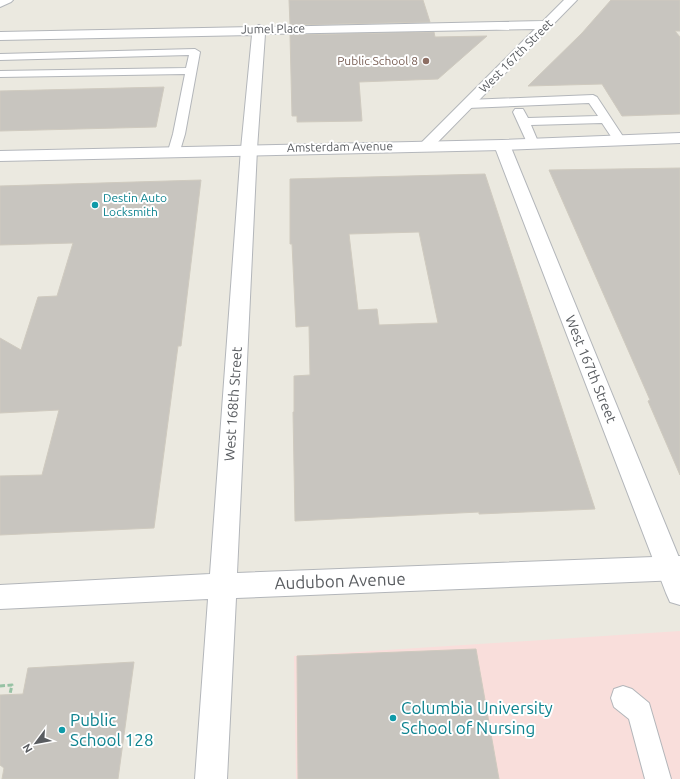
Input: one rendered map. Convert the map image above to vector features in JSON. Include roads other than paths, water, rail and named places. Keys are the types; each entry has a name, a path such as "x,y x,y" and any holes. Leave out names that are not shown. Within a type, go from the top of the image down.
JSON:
{"street":[{"path":"0,2 7,0"},
{"name":"West 167th Street","path":"427,146 571,0"},
{"name":"Jumel Place","path":"0,36 546,25"},
{"name":"West 168th Street","path":"211,779 221,586 249,149 260,30"},
{"name":"Amsterdam Avenue","path":"0,156 249,149 502,145 680,138"},
{"name":"West 167th Street","path":"502,145 675,568 680,593"},
{"name":"Audubon Avenue","path":"0,597 221,586 675,568"}],"lane":[{"path":"1,59 195,52 179,134 174,151"},
{"path":"0,74 191,71"},
{"path":"468,104 594,99 620,141"},
{"path":"573,100 585,120"},
{"path":"534,101 544,121"},
{"path":"551,101 562,121"},
{"path":"514,102 533,144"},
{"path":"523,122 607,119"},
{"path":"623,698 640,712 658,779"}],"place":[{"name":"Public School 8","path":"426,61"},
{"name":"Destin Auto Locksmith","path":"95,205"},
{"name":"Columbia University School of Nursing","path":"393,718"},
{"name":"Public School 128","path":"62,730"}]}
